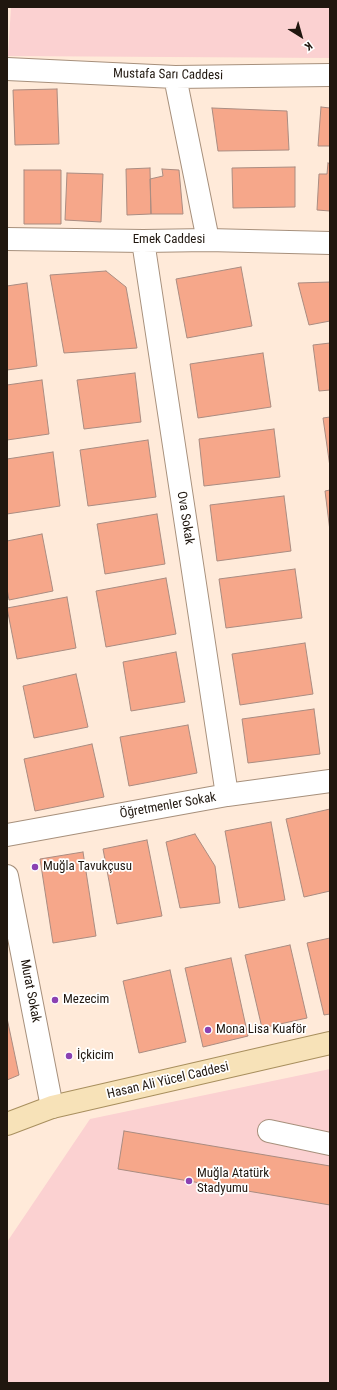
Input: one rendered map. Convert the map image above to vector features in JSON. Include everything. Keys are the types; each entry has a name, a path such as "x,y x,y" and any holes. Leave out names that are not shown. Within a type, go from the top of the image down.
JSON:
{"main road":[{"name":"Hasan Ali Yücel Caddesi","path":"7,1124 52,1107 330,1043"}],"street":[{"name":"Mustafa Sarı Caddesi","path":"7,68 175,77 330,75"},
{"path":"175,77 208,240"},
{"name":"Emek Caddesi","path":"7,239 143,241 208,240 330,243"},
{"name":"Ova Sokak","path":"143,241 227,795"},
{"name":"Öğretmenler Sokak","path":"7,835 227,795 330,781"},
{"name":"Murat Sokak","path":"7,876 52,1107"},
{"path":"269,1132 330,1144"}],"shaded area":[{"path":"11,7 330,7 330,58 8,56"},
{"name":"Muğla Atatürk Stadyumu","path":"330,1069 330,1383 7,1383 7,1242 90,1119"}],"building":[{"path":"57,89 59,144 15,145 13,90"},
{"path":"321,107 330,108 330,146 318,146"},
{"path":"212,108 287,111 289,150 218,151"},
{"path":"328,163 330,164 330,211 317,210 319,174 327,174"},
{"path":"295,167 295,207 233,208 232,168"},
{"path":"150,168 151,214 127,215 126,169"},
{"path":"162,169 179,170 183,214 151,214 150,179 163,176"},
{"path":"24,170 61,170 61,224 24,224"},
{"path":"67,173 103,174 101,222 65,220"},
{"path":"241,267 252,326 187,338 176,279"},
{"path":"106,271 126,287 137,348 64,353 50,275"},
{"path":"330,282 330,321 309,325 298,283"},
{"path":"27,283 37,366 7,370 7,286"},
{"path":"330,343 330,390 319,391 313,345"},
{"path":"263,353 271,407 198,418 190,364"},
{"path":"135,373 141,422 84,429 77,380"},
{"path":"42,380 49,434 7,440 7,385"},
{"path":"330,417 330,467 323,418"},
{"path":"274,429 280,477 204,486 199,439"},
{"path":"148,440 156,497 88,506 80,450"},
{"path":"53,452 60,506 7,514 7,459"},
{"path":"330,490 330,531 325,491"},
{"path":"284,496 291,551 217,561 210,505"},
{"path":"157,514 165,564 105,574 97,524"},
{"path":"42,534 53,591 9,600 7,589 7,541"},
{"path":"295,569 302,618 226,628 219,579"},
{"path":"166,578 176,634 106,647 96,591"},
{"path":"67,597 76,648 17,659 7,608"},
{"path":"305,643 313,694 240,705 232,654"},
{"path":"176,652 185,702 131,711 123,662"},
{"path":"76,674 88,727 34,738 23,686"},
{"path":"314,709 320,754 248,763 242,719"},
{"path":"188,725 197,773 129,786 120,737"},
{"path":"92,744 104,797 35,811 24,759"},
{"path":"330,809 330,891 304,897 286,819"},
{"path":"271,822 285,900 239,908 225,831"},
{"path":"195,834 215,866 220,903 180,908 166,842"},
{"path":"147,840 162,916 117,924 103,849"},
{"path":"83,852 96,936 53,943 40,859"},
{"path":"330,938 330,1014 324,1015 307,943"},
{"path":"290,945 307,1018 262,1028 245,955"},
{"path":"231,958 248,1036 203,1047 185,968"},
{"path":"170,970 186,1042 139,1053 123,981"},
{"path":"7,1018 19,1075 7,1080"},
{"path":"124,1131 330,1166 330,1205 118,1169"}],"place":[{"name":"Muğla Tavukçusu","path":"35,867"},
{"name":"Mezecim","path":"55,1000"},
{"name":"Mona Lisa Kuaför","path":"208,1030"},
{"name":"İçkicim","path":"69,1056"},
{"name":"Muğla Atatürk Stadyumu","path":"189,1181"}]}
